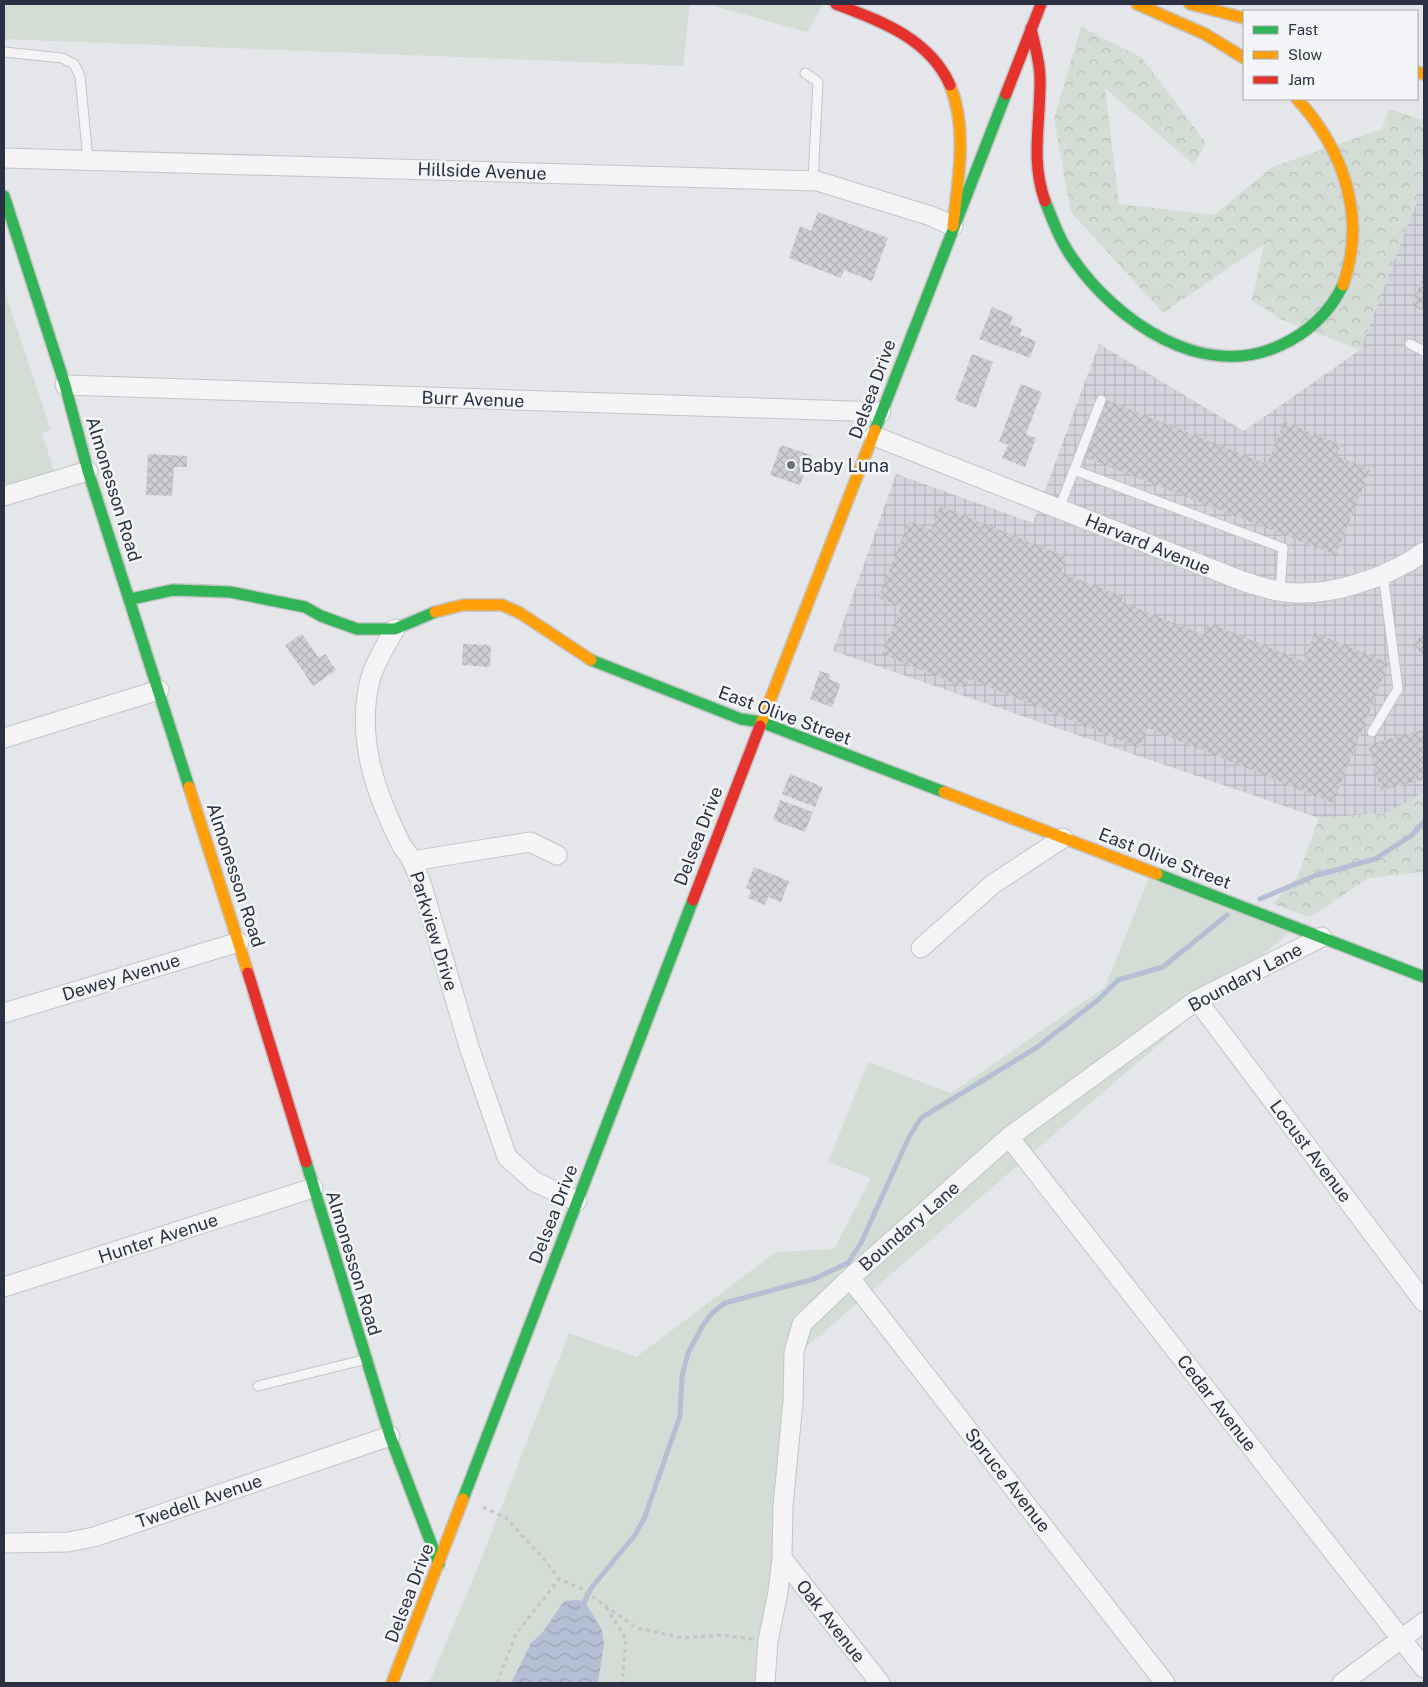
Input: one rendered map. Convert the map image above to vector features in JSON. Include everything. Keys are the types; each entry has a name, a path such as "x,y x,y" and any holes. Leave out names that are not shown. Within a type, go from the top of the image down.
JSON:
{"main road":[{"path":"836,4 905,34 934,59 953,88 958,105 960,128 953,226"},
{"name":"Delsea Drive","path":"392,1683 761,722 1041,4"},
{"path":"1137,4 1205,34 1243,57"},
{"path":"1190,4 1243,18"},
{"path":"1032,28 1040,80 1035,121 1038,174 1043,196 1066,248 1092,284 1129,318 1158,336 1203,354 1234,358 1259,355 1284,346 1304,334 1324,316 1340,293 1345,280 1352,255 1354,228 1346,184 1330,141 1298,100"},
{"name":"Almonesson Road","path":"4,196 8,225 65,386 88,471 131,599 239,942 390,1436 439,1564"},
{"name":"East Olive Street","path":"131,599 174,590 230,592 305,607 321,616 357,629 395,629 454,606 484,603 502,605 552,634 568,647 616,673 741,719 761,722 1424,977"}],"street":[{"name":"Hillside Avenue","path":"4,158 813,181 931,216 953,226"},
{"name":"Burr Avenue","path":"65,386 881,412"},
{"name":"Harvard Avenue","path":"874,436 1244,582 1280,592 1327,591 1404,566 1424,552"},
{"path":"4,496 88,471"},
{"name":"Parkview Drive","path":"395,629 376,662 370,680 365,717 372,774 377,792 401,844 412,861 479,1077 507,1157 535,1182 577,1201"},
{"path":"4,738 159,690"},
{"path":"921,948 993,884 1063,838"},
{"path":"412,861 530,842 557,855"},
{"name":"Boundary Lane","path":"765,1683 768,1640 778,1592 782,1558 783,1506 793,1402 794,1352 802,1324 850,1278 1009,1137 1197,1000 1322,937"},
{"name":"Dewey Avenue","path":"4,1013 239,942"},
{"name":"Locust Avenue","path":"1197,1000 1424,1302"},
{"name":"Cedar Avenue","path":"1009,1137 1424,1668"},
{"name":"Hunter Avenue","path":"4,1287 313,1188"},
{"name":"Spruce Avenue","path":"850,1278 1165,1683"},
{"name":"Twedell Avenue","path":"4,1543 68,1542 94,1537 390,1436"},
{"name":"Oak Avenue","path":"782,1558 880,1683"},
{"path":"1342,1683 1424,1622"}],"lane":[{"path":"4,52 62,58 74,64 80,76 88,160"},
{"path":"805,73 818,82 813,181"},
{"path":"1410,344 1424,351"},
{"path":"1059,509 1101,400"},
{"path":"1074,470 1283,548 1280,592"},
{"path":"1372,732 1398,689 1383,574"},
{"path":"258,1386 366,1359"}],"path":[{"path":"464,1498 506,1518 543,1558 559,1579 595,1597 636,1628 683,1638 721,1635 768,1640"},
{"path":"497,1683 516,1634 559,1579"},
{"path":"605,1604 626,1639 622,1683"}],"shaded area":[{"path":"1424,182 1424,792 1388,813 1319,818 833,651 896,474 1033,523 1099,344 1244,431 1360,350"}],"green space":[{"path":"4,4 690,4 683,66 4,39"},
{"path":"707,4 823,4 807,32"},
{"path":"1081,27 1141,57 1206,143 1194,165 1105,88 1119,204 1214,215 1272,167 1382,129 1389,109 1424,120 1424,182 1360,350 1278,318 1252,300 1264,244 1163,313 1071,212 1054,119"},
{"path":"4,289 51,430 42,433 55,474 4,489"},
{"path":"1424,792 1424,872 1369,878 1310,917 1273,904 1298,876 1319,818 1388,813"},
{"path":"1150,875 1291,931 791,1360 774,1683 429,1683 475,1575 569,1333 636,1357 776,1252 834,1249 871,1178 828,1162 868,1062 951,1093 1105,987"}],"water":[{"path":"577,1600 585,1602 602,1630 604,1644 598,1683 511,1683 531,1643 543,1632 564,1601"}],"building":[{"path":"818,212 888,238 872,281 844,270 841,278 789,258 800,226 811,231"},
{"path":"1424,273 1424,311 1412,306"},
{"path":"992,307 1013,316 1010,324 1022,329 1020,335 1036,341 1030,358 979,339"},
{"path":"972,354 993,362 976,408 955,400"},
{"path":"1021,384 1042,392 1026,434 1036,438 1025,467 1002,458 1008,445 999,441"},
{"path":"1106,400 1267,464 1284,422 1341,445 1336,456 1370,470 1336,555 1084,457"},
{"name":"Baby Luna","path":"781,445 811,455 800,485 770,475"},
{"path":"148,454 187,456 187,467 174,467 172,496 146,495"},
{"path":"940,506 1067,557 1061,572 1123,597 1121,602 1204,635 1209,623 1303,661 1315,633 1389,663 1333,803 1148,728 1140,748 969,679 965,688 882,654 901,607 878,598 909,521 931,530"},
{"path":"302,634 319,658 325,654 336,670 313,686 285,645"},
{"path":"1424,634 1424,656 1413,643"},
{"path":"463,644 491,645 490,667 462,665"},
{"path":"820,671 830,674 829,679 841,684 832,707 810,699"},
{"path":"1424,729 1424,779 1381,791 1368,745"},
{"path":"790,774 823,787 815,807 782,794"},
{"path":"780,800 813,812 805,832 773,820"},
{"path":"754,867 789,881 781,902 768,897 765,905 748,898 751,890 746,888"}],"waterway":[{"path":"1260,899 1314,876 1375,859 1411,836 1424,822"},
{"path":"582,1606 592,1587 635,1535 644,1519 680,1416 682,1377 688,1353 703,1325 713,1312 725,1303 814,1279 848,1263 861,1243 909,1137 921,1118 1036,1048 1099,999 1118,980 1163,967 1227,915"}],"traffic: fast":[{"path":"875,430 1006,94"},
{"path":"4,196 65,385 88,471 189,787"},
{"path":"1045,201 1057,231 1073,259 1112,304 1137,323 1163,339 1191,350 1220,356 1250,355 1279,346 1290,341 1317,322 1331,305 1343,285"},
{"path":"131,599 173,590 230,592 305,607 321,616 357,629 395,629 435,612"},
{"path":"591,660 741,719 761,722 944,792"},
{"path":"1157,874 1424,977"},
{"path":"463,1499 693,900"},
{"path":"306,1162 390,1436 439,1564"}],"traffic: slow":[{"path":"1137,4 1205,34 1243,57"},
{"path":"1190,4 1243,18"},
{"path":"1418,72 1424,74"},
{"path":"950,85 956,102 960,137 959,173 953,226"},
{"path":"1298,100 1327,140 1339,163 1347,186 1353,235 1350,260 1343,285"},
{"path":"760,726 875,430"},
{"path":"435,612 463,605 502,605 520,613 591,660"},
{"path":"189,787 248,973"},
{"path":"944,792 1157,874"},
{"path":"392,1683 463,1499"}],"traffic: jam":[{"path":"836,4 902,33 930,55 950,85"},
{"path":"1006,94 1041,4"},
{"path":"1031,28 1040,72 1037,155 1038,170 1045,201"},
{"path":"693,900 760,726"},
{"path":"248,973 306,1162"}],"place":[{"name":"Baby Luna","path":"791,465"}]}
